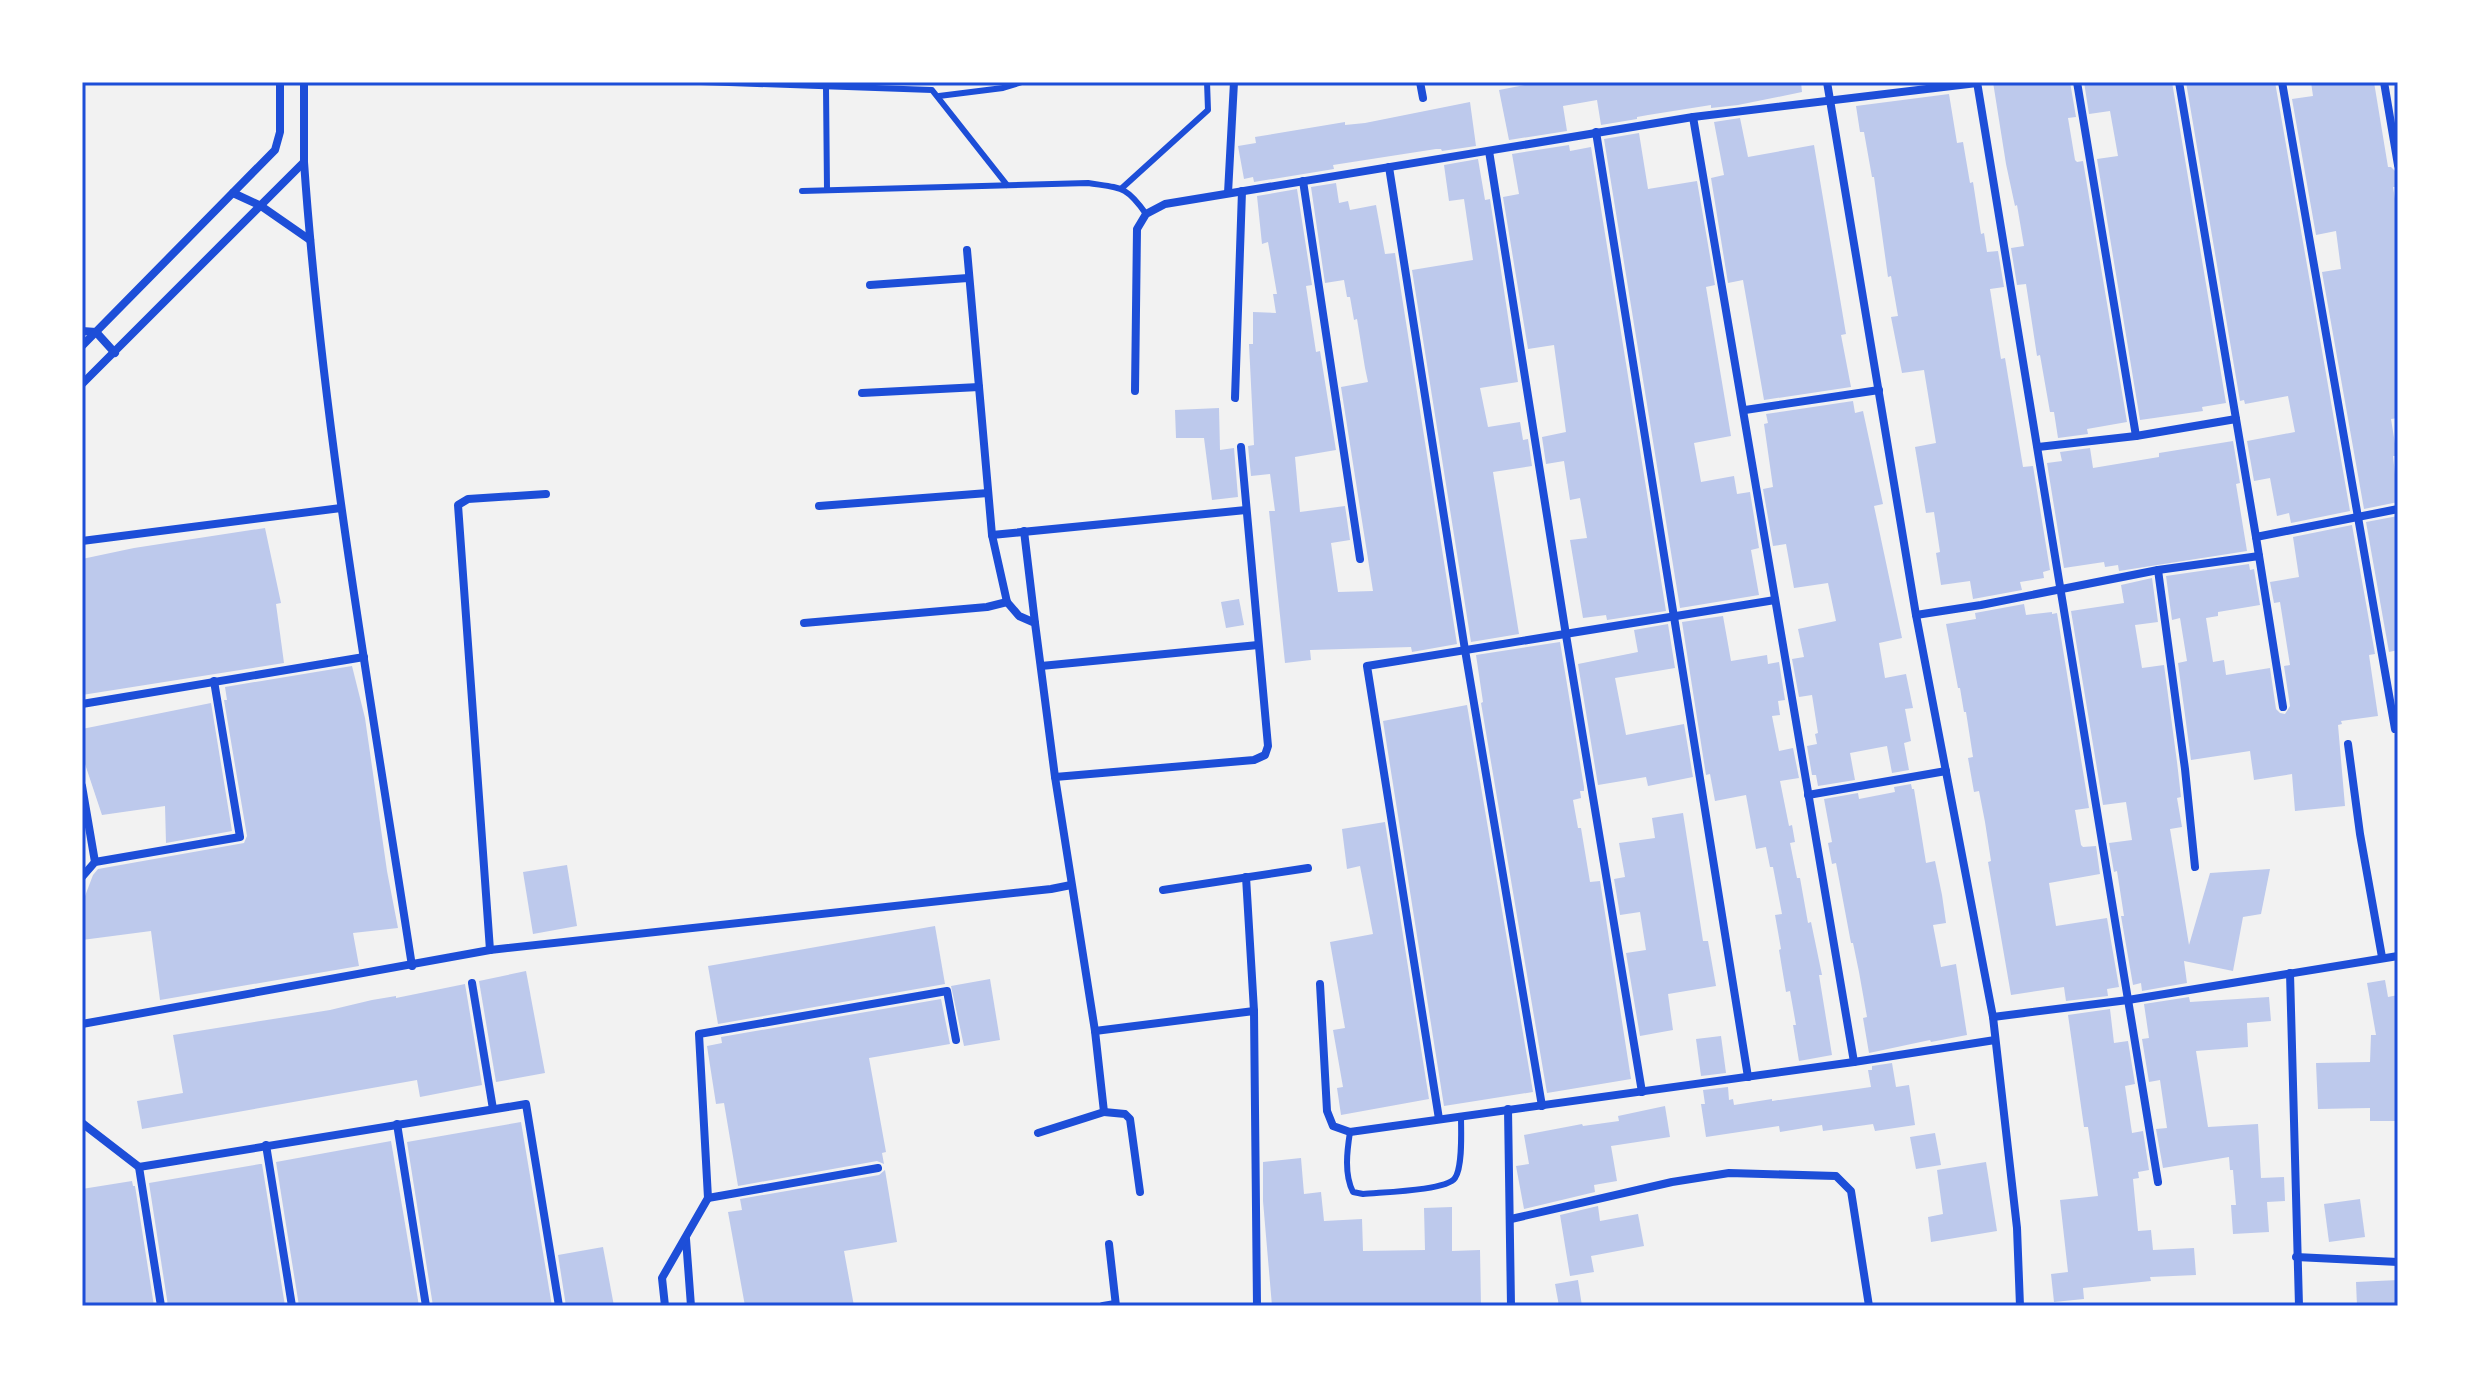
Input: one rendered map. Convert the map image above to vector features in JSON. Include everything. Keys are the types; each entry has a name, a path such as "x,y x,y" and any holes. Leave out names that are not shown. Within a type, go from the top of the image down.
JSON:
{"street":[{"path":"82,346 275,150 280,132 280,82"},
{"path":"304,82 304,162 310,240 341,508 412,966"},
{"path":"1228,193 1234,82"},
{"path":"1420,82 1423,98"},
{"path":"1827,82 1916,615 1993,1017 2017,1228 2020,1306"},
{"path":"2077,82 2136,436"},
{"path":"2179,82 2283,707"},
{"path":"2282,82 2395,729"},
{"path":"2384,82 2398,165"},
{"path":"1135,391 1137,229 1146,214 1165,204 1693,117 1977,83 2158,1182"},
{"path":"1693,117 1854,1062"},
{"path":"1596,132 1748,1077"},
{"path":"1489,151 1642,1092"},
{"path":"82,384 304,162"},
{"path":"1389,167 1465,650 1542,1106"},
{"path":"1303,181 1360,559"},
{"path":"1235,398 1242,191"},
{"path":"233,193 261,206 310,240"},
{"path":"967,250 992,535 1007,602 1019,616 1035,623"},
{"path":"870,285 968,278"},
{"path":"82,331 96,332 115,353"},
{"path":"862,393 979,387"},
{"path":"1745,410 1879,390"},
{"path":"2038,447 2136,436 2236,419"},
{"path":"1055,777 1254,760 1265,755 1268,746 1241,447"},
{"path":"819,506 988,493"},
{"path":"490,950 458,505 468,499 546,494"},
{"path":"82,541 341,508"},
{"path":"2256,537 2398,509"},
{"path":"992,535 1246,510"},
{"path":"1024,531 1055,777 1095,1031 1104,1112"},
{"path":"1916,615 2158,570 2259,556"},
{"path":"2158,570 2195,867"},
{"path":"1439,1119 1367,666 1775,600"},
{"path":"804,623 987,607 1007,602"},
{"path":"1041,666 1258,645"},
{"path":"82,704 364,657"},
{"path":"82,877 95,862 240,837 214,681"},
{"path":"2348,744 2382,957"},
{"path":"1808,795 1946,771"},
{"path":"82,786 95,862"},
{"path":"1163,890 1308,868"},
{"path":"1246,877 1254,1011 1257,1306"},
{"path":"82,1024 490,950 1071,885"},
{"path":"1993,1017 2128,1000 2398,956"},
{"path":"2290,973 2299,1306"},
{"path":"472,983 493,1109"},
{"path":"1320,984 1327,1111 1333,1126 1350,1132 1995,1040"},
{"path":"665,1306 662,1278 708,1198 699,1034 947,991 956,1040"},
{"path":"1095,1031 1254,1011"},
{"path":"139,1167 526,1104 559,1306"},
{"path":"1508,1109 1511,1306"},
{"path":"1038,1133 1104,1112 1125,1114 1130,1119 1140,1192"},
{"path":"82,1123 139,1167 161,1306"},
{"path":"397,1124 426,1306"},
{"path":"266,1145 292,1306"},
{"path":"708,1198 878,1168"},
{"path":"1511,1219 1672,1182 1729,1173 1836,1176 1851,1191 1869,1306"},
{"path":"686,1238 691,1306"},
{"path":"1103,1306 1116,1305 1109,1244"},
{"path":"2296,1257 2398,1262"}],"lane":[{"path":"701,82 932,90 1007,185"},
{"path":"939,96 1003,88 1022,82"},
{"path":"1122,188 1208,110 1207,82"},
{"path":"826,87 827,190"},
{"path":"802,191 1088,183 1122,188 1146,214"},
{"path":"1350,1132 1347,1155 1349,1184 1353,1192 1363,1194 1439,1186 1456,1176 1461,1116"}],"building":[{"path":"1541,82 1801,82 1802,92 1738,105 1711,108 1711,105 1601,125 1597,100 1563,106 1567,131 1509,140 1499,90"},
{"path":"1993,82 2070,82 2076,117 2068,118 2075,160 2083,161 2127,422 2087,429 2088,434 2058,438 2040,355 2037,356 2026,284 2017,285 2011,248 2024,246 2006,164"},
{"path":"2084,82 2172,82 2226,403 2202,407 2203,411 2140,420 2097,159 2118,156 2110,111 2089,114"},
{"path":"2186,82 2275,82 2350,511 2291,523 2289,513 2277,516 2270,478 2254,481 2247,441 2295,432 2288,396 2245,404 2244,400 2240,401"},
{"path":"2311,82 2374,82 2388,167 2395,171 2398,187 2393,187 2398,217 2398,418 2391,419 2397,456 2393,456 2398,502 2364,509 2322,272 2341,269 2336,231 2316,235 2292,99 2313,96"},
{"path":"1949,94 1957,143 1963,142 1970,183 1973,182 1981,234 1984,233 1987,252 1998,251 2004,287 1990,289 2001,359 2005,358 2023,467 2033,466 2050,570 2043,572 2044,578 2020,582 2022,590 1973,599 1970,581 1941,585 1934,512 1926,513 1915,447 1936,443 1924,370 1902,373 1891,317 1898,316 1891,276 1888,277 1874,177 1864,132 1860,132 1856,106"},
{"path":"1470,102 1476,146 1333,165 1334,169 1254,182 1253,177 1244,179 1238,146 1256,143 1255,137 1345,122 1345,125 1365,123"},
{"path":"1740,118 1748,157 1814,145 1846,334 1841,335 1851,387 1764,400 1743,280 1728,283 1711,178 1724,175 1714,122"},
{"path":"1639,133 1648,189 1697,181 1715,285 1706,287 1731,436 1694,443 1701,482 1734,476 1737,494 1750,492 1759,548 1751,550 1759,595 1680,608 1604,139"},
{"path":"1569,145 1570,151 1591,147 1666,611 1607,620 1606,615 1583,618 1570,540 1587,538 1580,498 1570,500 1564,461 1546,464 1542,437 1566,432 1554,345 1528,349 1503,197 1519,194 1512,154"},
{"path":"1478,159 1485,200 1490,199 1518,382 1480,388 1488,427 1520,422 1523,440 1528,439 1532,466 1493,472 1519,634 1471,642 1412,270 1473,260 1464,199 1449,201 1444,165"},
{"path":"1336,183 1339,203 1348,201 1350,210 1376,205 1385,254 1395,253 1457,644 1412,652 1411,647 1310,650 1311,660 1285,663 1269,511 1275,511 1270,474 1251,476 1248,446 1254,445 1249,344 1253,344 1253,312 1276,313 1273,294 1277,294 1268,242 1262,244 1257,196 1297,189 1312,285 1306,286 1336,450 1295,457 1300,512 1345,506 1350,540 1331,543 1338,592 1373,591 1341,387 1368,382 1357,319 1354,320 1344,280 1325,283 1311,187"},
{"path":"1853,401 1855,413 1863,411 1883,504 1874,506 1902,638 1879,643 1885,678 1906,674 1913,708 1905,709 1911,741 1904,743 1909,770 1892,773 1887,746 1850,753 1855,780 1818,786 1816,775 1812,775 1807,746 1817,744 1812,695 1799,697 1792,659 1804,657 1798,629 1836,621 1828,583 1794,588 1786,544 1773,546 1763,489 1773,487 1764,424 1768,423 1766,414"},
{"path":"1219,408 1220,450 1234,448 1238,497 1212,500 1204,438 1176,438 1175,410"},
{"path":"2233,441 2240,483 2236,484 2247,551 2119,571 2118,565 2105,567 2104,562 2064,568 2047,463 2062,461 2060,452 2090,448 2093,468"},
{"path":"2398,516 2398,650 2389,652 2366,522"},
{"path":"2352,525 2375,654 2369,655 2378,716 2341,721 2342,724 2338,725 2345,806 2295,811 2292,774 2254,780 2250,751 2191,760 2178,663 2187,661 2180,618 2172,620 2166,576 2249,564 2250,570 2254,569 2260,605 2218,612 2218,616 2206,618 2213,662 2224,660 2226,675 2270,668 2276,709 2285,714 2290,706 2284,666 2290,665 2280,602 2274,603 2270,582 2299,577 2293,537"},
{"path":"265,528 281,603 276,604 284,663 82,695 82,559"},
{"path":"2152,578 2158,622 2135,625 2142,668 2164,665 2181,797 2177,798 2182,827 2170,829 2189,945 2210,873 2270,869 2261,914 2243,917 2233,971 2184,961 2187,983 2142,991 2141,983 2133,985 2117,871 2114,872 2109,843 2132,840 2126,802 2103,805 2071,611 2124,603 2121,585"},
{"path":"1239,599 1244,625 1226,628 1221,602"},
{"path":"2024,604 2026,615 2057,613 2089,808 2075,810 2081,845 2096,846 2100,874 2049,883 2056,926 2107,918 2119,987 2107,989 2108,996 2066,1001 2064,987 2011,995 1988,862 1991,861 1985,822 1979,791 1974,792 1968,758 1973,757 1966,712 1958,688 1946,624 1976,619 1975,613"},
{"path":"1723,616 1731,661 1767,655 1768,664 1779,662 1785,700 1778,701 1780,715 1772,716 1779,751 1793,748 1799,778 1780,781 1795,842 1790,843 1797,878 1800,878 1822,975 1819,975 1832,1055 1799,1061 1790,991 1786,992 1779,950 1775,915 1782,914 1773,867 1770,867 1766,847 1756,849 1746,795 1715,801 1710,774 1706,775 1682,622"},
{"path":"1668,624 1675,668 1615,678 1626,735 1684,724 1693,777 1648,786 1646,777 1598,785 1578,664 1638,652 1634,630"},
{"path":"1560,642 1584,787 1584,791 1580,791 1581,798 1573,800 1590,882 1600,881 1631,1079 1547,1093 1481,703 1476,655"},
{"path":"352,666 365,718 398,928 353,933 359,966 160,1000 151,931 82,940 82,904 93,875 98,869 244,843 247,836 224,700 227,700 225,687"},
{"path":"211,703 232,831 166,843 165,806 102,815 84,761 82,729"},
{"path":"1467,705 1533,1092 1444,1106 1383,721"},
{"path":"1911,784 1926,863 1935,861 1942,895 1946,923 1933,925 1941,967 1956,964 1967,1035 1869,1053 1863,1018 1867,1017 1836,863 1832,864 1828,843 1832,842 1824,799 1858,793 1859,799 1895,792 1894,787"},
{"path":"1683,813 1703,941 1708,941 1716,986 1668,994 1673,1030 1640,1036 1626,953 1646,950 1640,912 1620,915 1614,879 1625,877 1619,843 1655,838 1652,818"},
{"path":"1385,822 1429,1099 1341,1115 1337,1088 1343,1087 1333,1030 1345,1028 1330,942 1373,934 1360,866 1347,869 1342,829"},
{"path":"567,865 577,926 533,934 523,872"},
{"path":"935,926 945,984 718,1024 708,966"},
{"path":"526,971 545,1073 496,1082 479,981"},
{"path":"990,979 1000,1040 964,1046 951,986"},
{"path":"2385,980 2388,997 2398,995 2398,1121 2370,1121 2370,1108 2318,1109 2316,1063 2370,1062 2371,1035 2376,1035 2367,983"},
{"path":"465,984 482,1085 420,1097 417,1080 142,1129 137,1101 183,1093 173,1035"},
{"path":"2189,997 2190,1002 2269,997 2271,1021 2247,1023 2248,1047 2196,1051 2208,1127 2258,1124 2261,1178 2284,1177 2285,1201 2267,1202 2269,1232 2233,1234 2231,1205 2236,1205 2229,1157 2163,1168 2156,1129 2167,1128 2160,1080 2149,1082 2142,1039 2149,1038 2144,1004"},
{"path":"941,999 950,1044 869,1058 886,1152 882,1153 884,1164 877,1161 738,1186 724,1103 716,1104 707,1046 722,1043 721,1037"},
{"path":"2110,1009 2114,1043 2128,1041 2135,1084 2125,1086 2132,1133 2143,1131 2149,1170 2138,1172 2139,1178 2133,1179 2138,1231 2151,1230 2153,1250 2194,1248 2196,1275 2150,1277 2151,1281 2083,1288 2084,1299 2054,1302 2051,1274 2068,1272 2060,1200 2098,1196 2088,1127 2084,1127 2068,1015"},
{"path":"1721,1036 1726,1073 1701,1076 1696,1039"},
{"path":"1892,1063 1896,1087 1909,1085 1915,1125 1875,1131 1873,1124 1823,1131 1822,1125 1780,1132 1779,1126 1706,1137 1701,1104 1705,1104 1703,1090 1728,1087 1729,1100 1733,1099 1734,1105 1871,1087 1868,1070 1872,1070 1872,1066"},
{"path":"1665,1106 1670,1137 1611,1146 1617,1181 1594,1185 1595,1192 1524,1209 1516,1166 1529,1164 1524,1135 1582,1124 1619,1121 1618,1116"},
{"path":"521,1122 552,1306 433,1306 407,1142"},
{"path":"1935,1133 1941,1165 1916,1169 1910,1137"},
{"path":"391,1141 419,1306 299,1306 276,1162"},
{"path":"1301,1158 1304,1194 1321,1192 1324,1221 1362,1219 1363,1251 1425,1250 1424,1208 1452,1207 1452,1251 1480,1250 1481,1306 1272,1306 1263,1201 1263,1162"},
{"path":"1986,1162 1997,1231 1931,1242 1928,1217 1943,1214 1937,1170"},
{"path":"262,1164 285,1306 168,1306 149,1183"},
{"path":"885,1170 897,1242 844,1251 854,1306 745,1306 728,1212 742,1210 740,1199 879,1175"},
{"path":"132,1181 154,1306 82,1306 82,1189"},
{"path":"2360,1199 2365,1237 2329,1242 2324,1204"},
{"path":"1598,1206 1600,1221 1638,1214 1644,1246 1591,1256 1594,1272 1570,1276 1560,1215"},
{"path":"603,1247 614,1306 566,1306 558,1255"},
{"path":"1578,1280 1582,1306 1559,1306 1555,1284"},
{"path":"2398,1280 2398,1306 2357,1306 2356,1282"}]}
